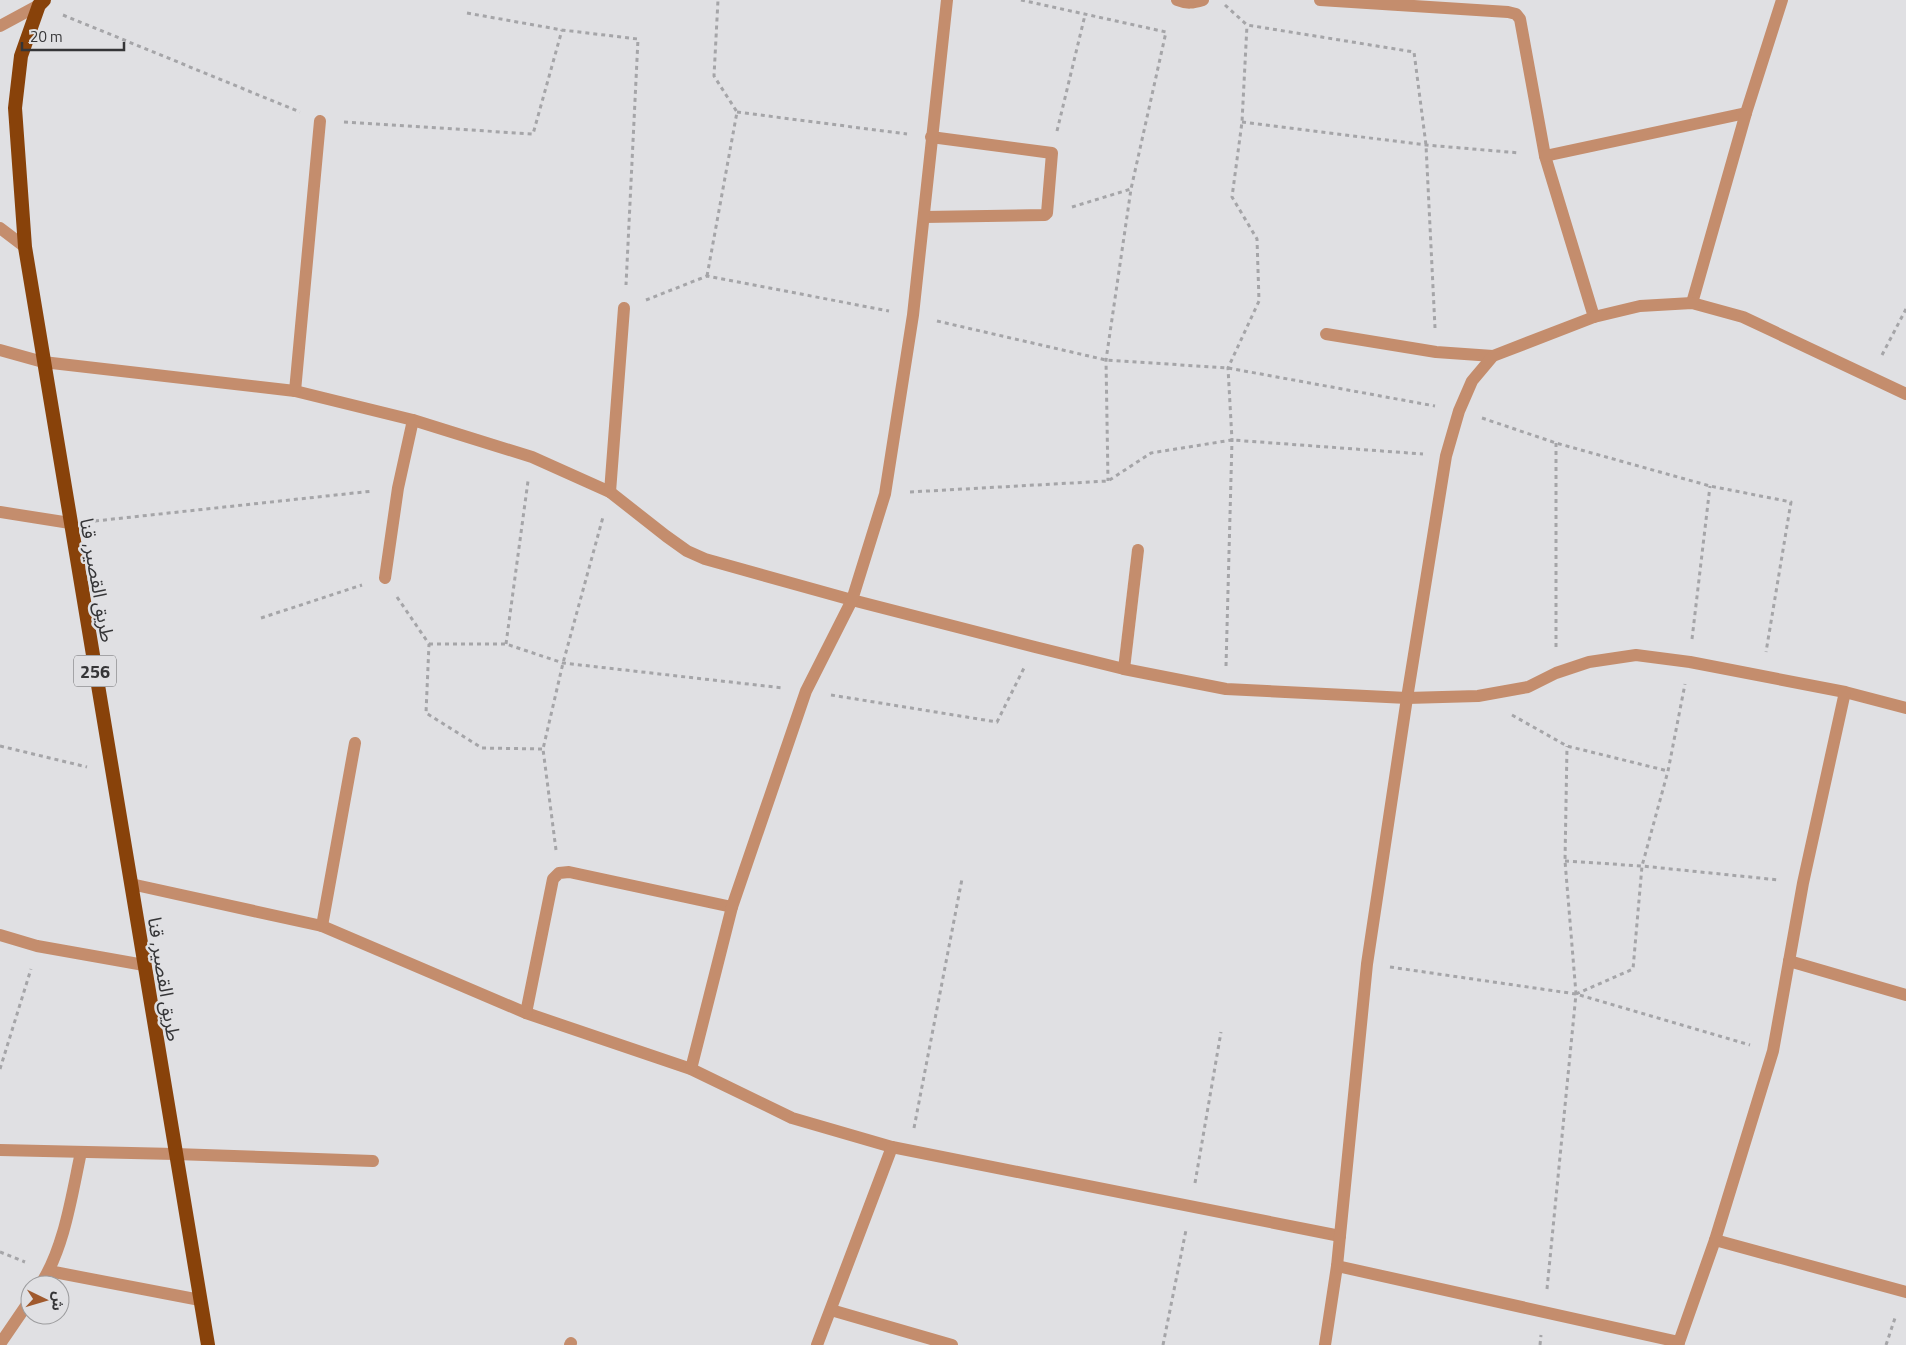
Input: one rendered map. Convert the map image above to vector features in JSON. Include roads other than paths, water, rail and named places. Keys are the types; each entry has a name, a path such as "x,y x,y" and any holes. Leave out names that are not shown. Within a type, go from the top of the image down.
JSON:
{"highway":[{"name":"طريق القصير, قنا","path":"41,2 21,56 15,108 25,247 208,1345"}],"street":[{"path":"691,1069 732,907 806,691 852,600 885,494 913,315 947,0"},
{"path":"1177,0 1185,3 1204,0"},
{"path":"1320,0 1516,14 1520,19 1545,156 1594,318"},
{"path":"1692,303 1746,113 1782,0"},
{"path":"0,26 41,2"},
{"path":"1545,156 1746,113"},
{"path":"296,391 320,121"},
{"path":"924,217 1046,215 1052,153 931,137"},
{"path":"0,228 25,247"},
{"path":"1326,334 1436,352 1493,356 1594,318 1640,306 1692,303 1743,317 1906,394"},
{"path":"610,492 624,308"},
{"path":"0,350 43,362 296,391 412,420 532,457 610,492 666,536 705,559 852,600 1035,647 1124,669 1226,689 1407,698 1478,696 1528,687 1556,673 1589,662 1636,655 1690,662 1845,692 1906,708"},
{"path":"1325,1345 1337,1266 1367,964 1446,456 1459,411 1472,381 1493,356"},
{"path":"384,578 398,488 412,420"},
{"path":"0,512 70,523"},
{"path":"1124,669 1138,550"},
{"path":"1337,1266 1545,1312 1678,1344 1716,1240 1773,1051 1803,883 1845,692"},
{"path":"322,926 355,743"},
{"path":"526,1013 553,879 559,873 569,872 732,907"},
{"path":"131,884 322,926 526,1013 691,1069 792,1118 892,1147 1340,1236"},
{"path":"0,935 38,946 144,966"},
{"path":"1789,961 1906,995"},
{"path":"817,1345 892,1147"},
{"path":"0,1150 175,1154 373,1162"},
{"path":"47,1275 68,1213 81,1152"},
{"path":"1716,1240 1905,1292"},
{"path":"50,1271 200,1300"},
{"path":"831,1310 951,1345"},
{"path":"0,1344 20,1315"}]}
